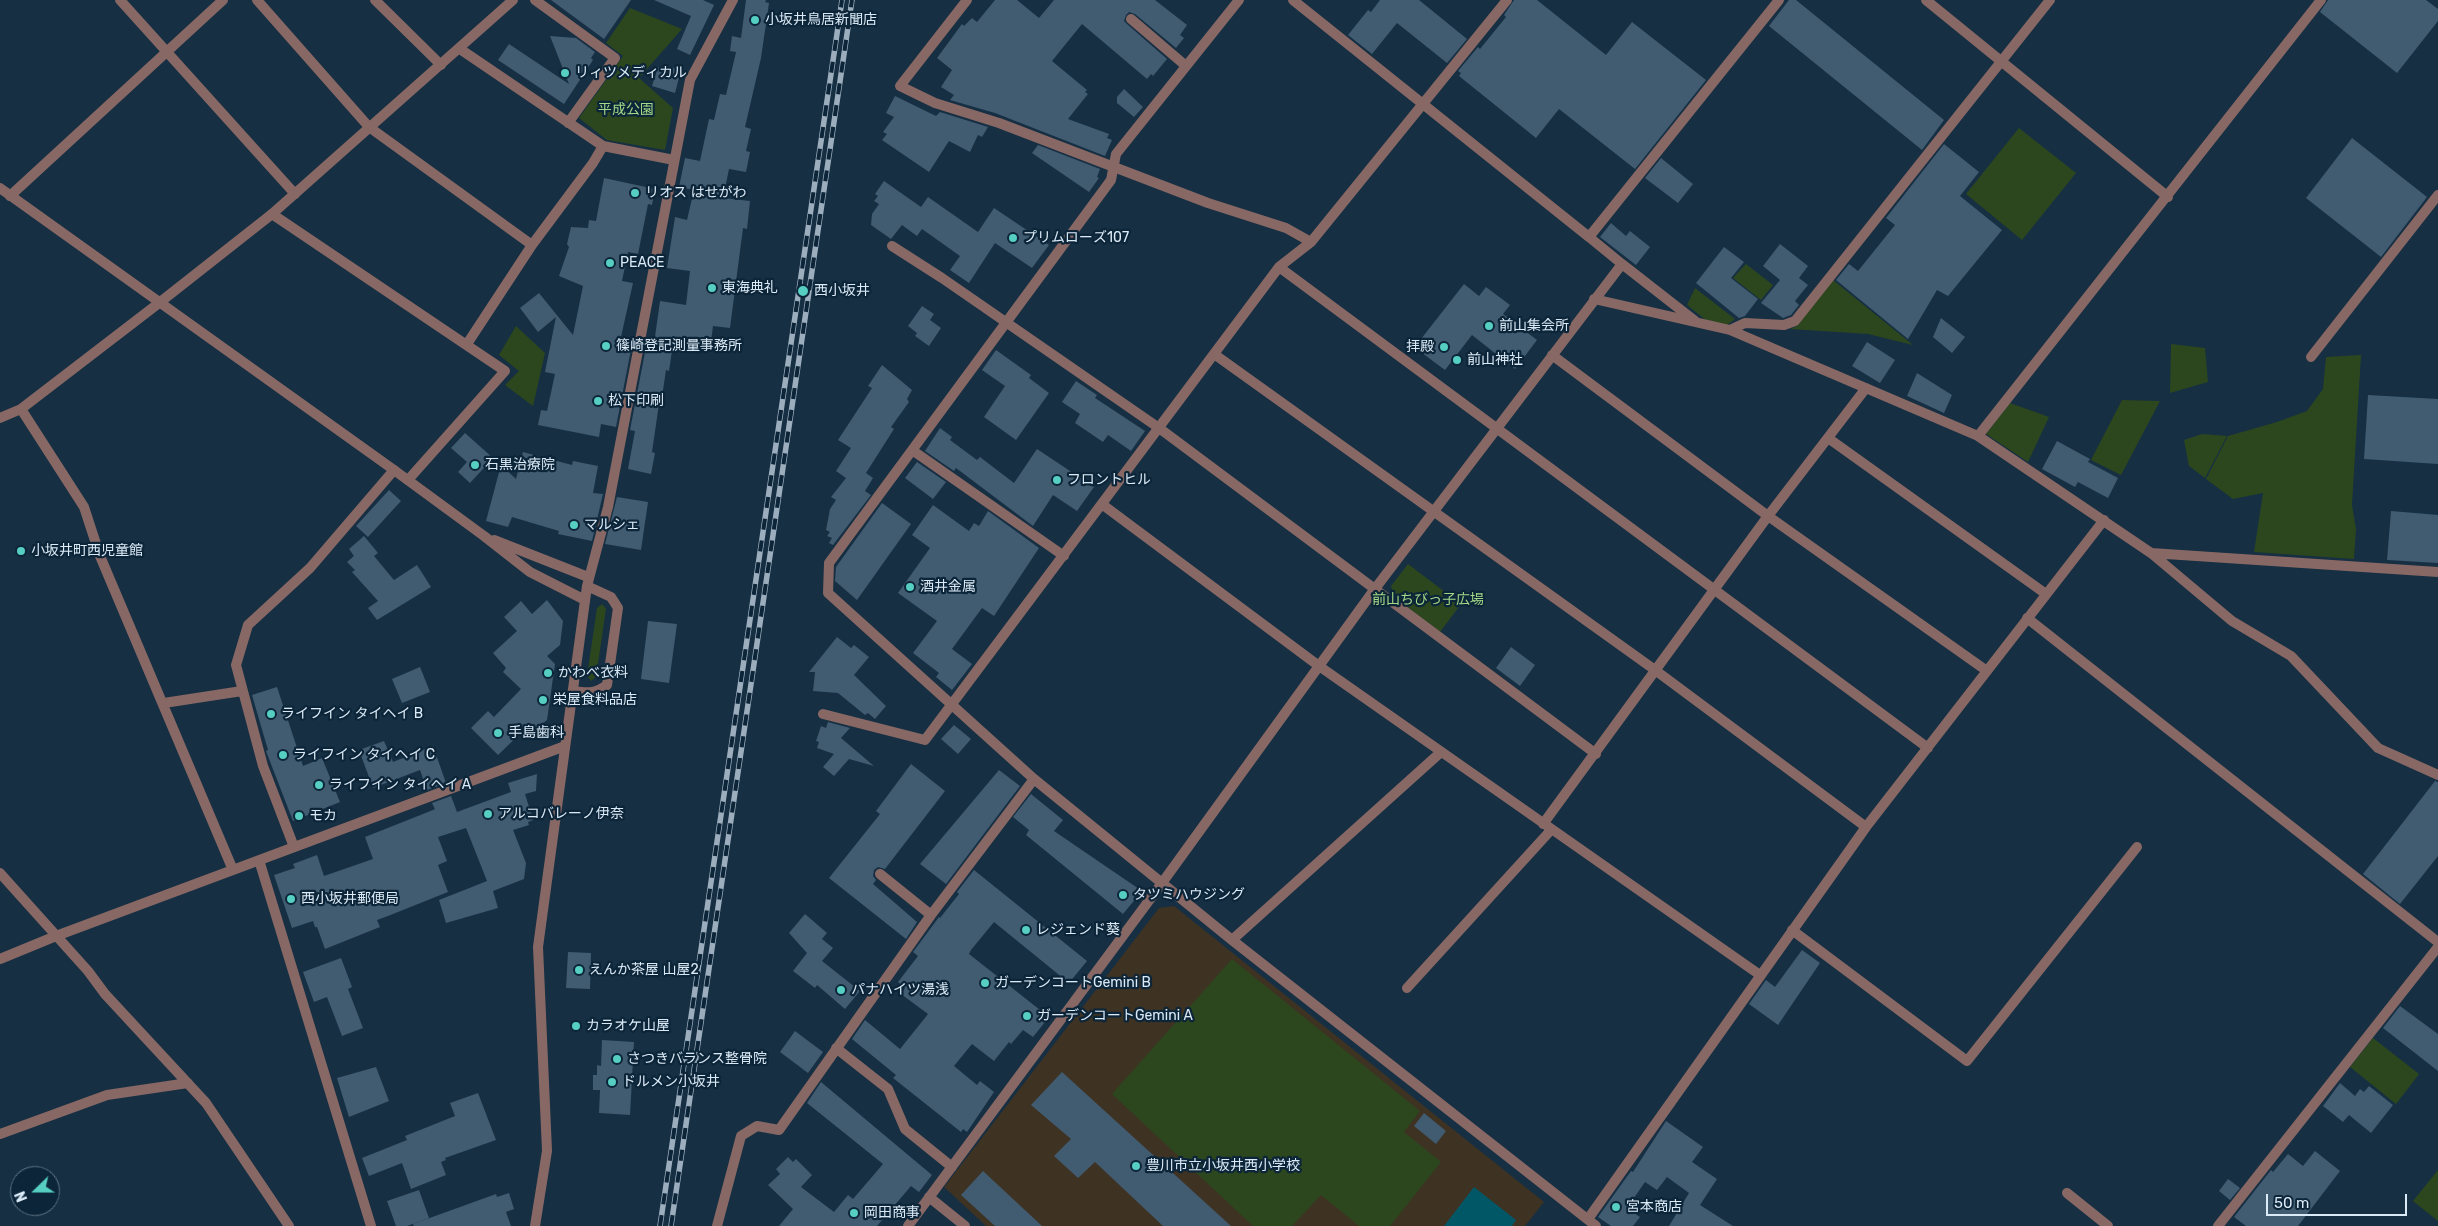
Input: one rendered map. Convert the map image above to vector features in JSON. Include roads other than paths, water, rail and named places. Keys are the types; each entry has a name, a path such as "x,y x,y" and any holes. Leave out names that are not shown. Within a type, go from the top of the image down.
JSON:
{"street":[{"path":"120,0 295,194"},
{"path":"10,196 223,0"},
{"path":"257,0 369,128 532,244"},
{"path":"375,0 441,65"},
{"path":"0,418 21,408 159,304 272,214 513,0"},
{"path":"535,0 615,58 568,123"},
{"path":"535,1226 547,1151 538,947 588,581 608,507 690,80 733,0"},
{"path":"967,0 900,86 935,104 999,123 1208,203 1286,228 1311,242"},
{"path":"1238,0 1116,154 1111,180 829,564 828,593 1034,778 1232,940 1592,1223 1760,975 1866,827 2104,520"},
{"path":"1292,0 1698,323"},
{"path":"823,714 925,740 1103,505 1279,267 1311,242 1507,0"},
{"path":"1589,236 1779,0"},
{"path":"1926,0 2168,197"},
{"path":"1730,330 1745,324 1784,325 1795,321 2050,0"},
{"path":"1978,436 2168,197 2321,0"},
{"path":"1131,19 1186,66"},
{"path":"460,49 603,146 674,160"},
{"path":"467,344 532,244 593,163 603,146"},
{"path":"0,188 159,304 408,480 530,572 586,600"},
{"path":"2311,357 2438,195"},
{"path":"272,214 505,371 408,480"},
{"path":"892,246 1159,428 1596,754"},
{"path":"908,1226 1162,883 1374,590 1495,428 1622,264"},
{"path":"1279,267 1928,748"},
{"path":"1594,299 1730,330 1978,436 2151,553 2232,621 2291,656 2378,748 2438,775"},
{"path":"1214,354 1655,670 1866,827"},
{"path":"1552,355 1768,516 1987,671"},
{"path":"1407,988 1547,827 1655,670 1768,516 1866,388"},
{"path":"21,408 84,508 100,556 164,703 233,870"},
{"path":"1828,438 2046,594"},
{"path":"912,450 1064,556"},
{"path":"294,847 263,766 236,665 248,625 310,568 394,470"},
{"path":"1103,505 1319,666 1760,975"},
{"path":"484,536 588,581 611,597 618,608 607,685 599,691 590,694 573,692"},
{"path":"2151,553 2438,572"},
{"path":"2027,618 2438,942"},
{"path":"164,703 242,691"},
{"path":"0,959 56,936 565,746"},
{"path":"1232,940 1440,752"},
{"path":"717,1226 741,1136 757,1126 779,1130 931,915 1034,778"},
{"path":"1792,930 1968,1061 2137,847"},
{"path":"259,860 371,1226"},
{"path":"0,873 88,971 105,994 206,1103 289,1226"},
{"path":"880,874 931,915"},
{"path":"2218,1226 2438,947"},
{"path":"836,1048 888,1089 905,1129 952,1166"},
{"path":"0,1134 107,1095 188,1083"},
{"path":"2067,1193 2108,1226"},
{"path":"930,1197 966,1226"}],"railway":[{"path":"660,1226 842,0"},
{"path":"671,1226 852,0"}],"place":[{"name":"小坂井鳥居新聞店","path":"755,20"},
{"name":"リィツメディカル","path":"565,73"},
{"name":"リオス はせがわ","path":"635,193"},
{"name":"プリムローズ107","path":"1013,238"},
{"name":"PEACE","path":"610,263"},
{"name":"東海典礼","path":"712,288"},
{"name":"西小坂井","path":"803,291"},
{"name":"前山集会所","path":"1489,326"},
{"name":"篠崎登記測量事務所","path":"606,346"},
{"name":"拝殿","path":"1444,347"},
{"name":"前山神社","path":"1457,360"},
{"name":"松下印刷","path":"598,401"},
{"name":"石黒治療院","path":"475,465"},
{"name":"フロントヒル","path":"1057,480"},
{"name":"マルシェ","path":"574,525"},
{"name":"小坂井町西児童館","path":"21,551"},
{"name":"酒井金属","path":"910,587"},
{"name":"かわべ衣料","path":"548,673"},
{"name":"栄屋食料品店","path":"543,700"},
{"name":"ライフイン タイヘイ B","path":"271,714"},
{"name":"手島歯科","path":"498,733"},
{"name":"ライフイン タイヘイ C","path":"283,755"},
{"name":"ライフイン タイヘイ A","path":"319,785"},
{"name":"アルコバレーノ伊奈","path":"488,814"},
{"name":"モカ","path":"299,816"},
{"name":"タツミハウジング","path":"1123,895"},
{"name":"西小坂井郵便局","path":"291,899"},
{"name":"レジェンド葵","path":"1026,930"},
{"name":"えんか茶屋 山屋2","path":"579,970"},
{"name":"ガーデンコートGemini B","path":"985,983"},
{"name":"パナハイツ湯浅","path":"841,990"},
{"name":"ガーデンコートGemini A","path":"1027,1016"},
{"name":"カラオケ山屋","path":"576,1026"},
{"name":"さつきバランス整骨院","path":"617,1059"},
{"name":"ドルメン小坂井","path":"612,1082"},
{"name":"豊川市立小坂井西小学校","path":"1136,1166"},
{"name":"宮本商店","path":"1616,1207"},
{"name":"岡田商事","path":"854,1213"}],"park label":[{"name":"平成公園","path":"626,110"},
{"name":"前山ちびっ子広場","path":"1428,600"}]}
